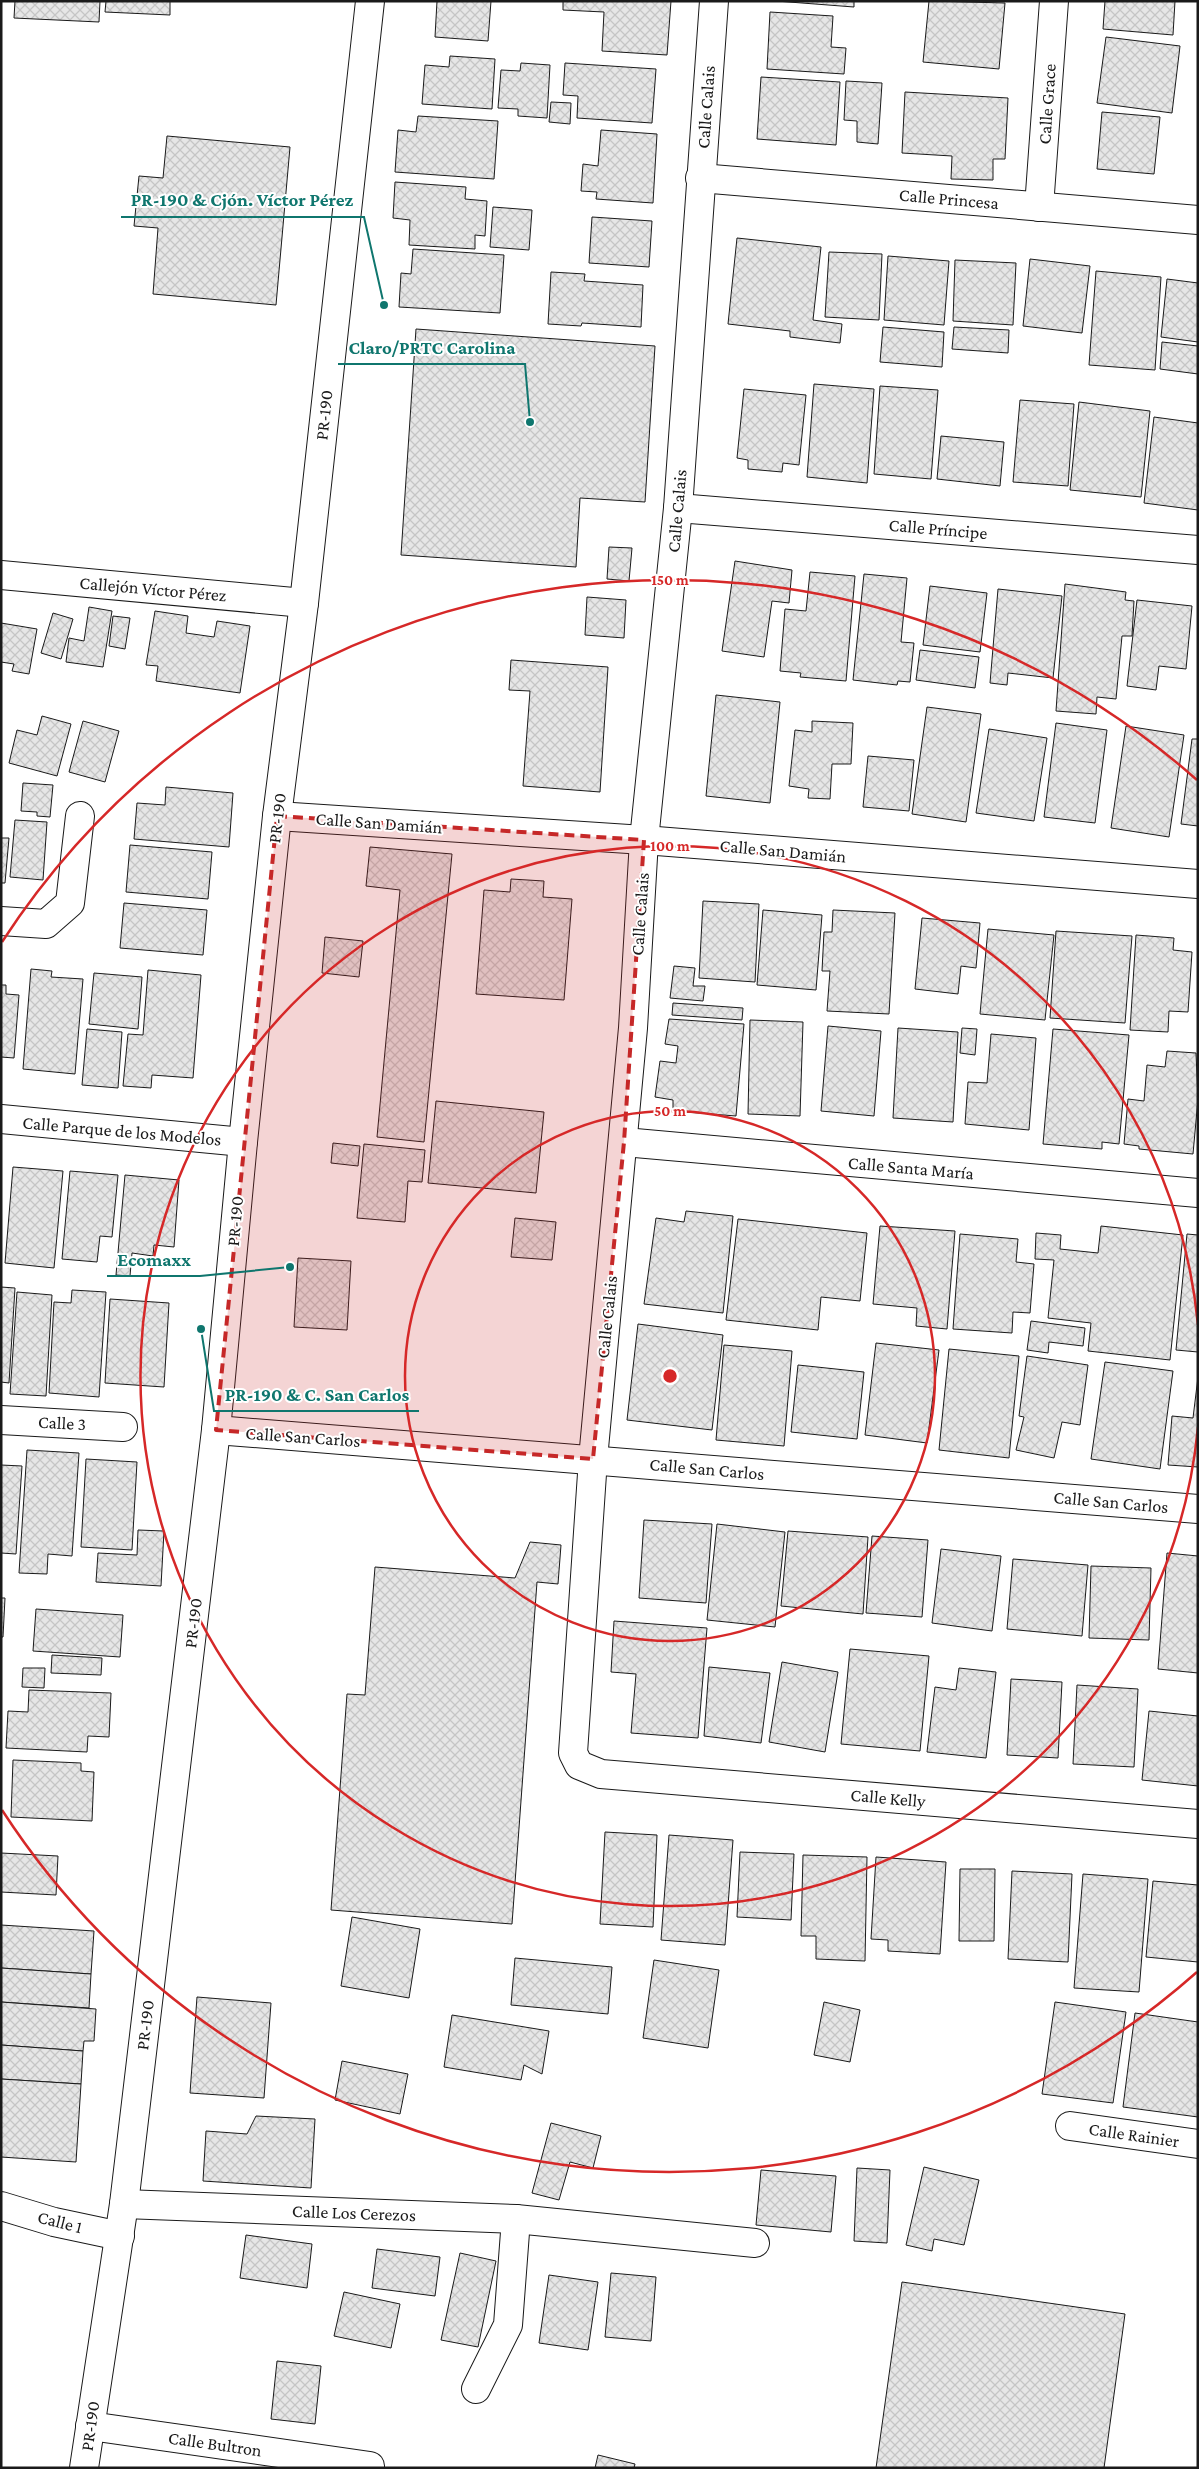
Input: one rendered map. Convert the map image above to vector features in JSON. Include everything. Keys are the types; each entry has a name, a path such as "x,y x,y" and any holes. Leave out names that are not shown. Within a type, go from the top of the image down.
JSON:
{"street":[{"name":"PR-190","path":"84,2468 120,2236 216,1430 243,1142 277,816 304,603 370,1"},
{"name":"Calle Calais","path":"580,1765 573,1753 593,1459 624,1142 644,840 678,508 714,1"},
{"name":"Calle Grace","path":"1039,207 1054,1"},
{"name":"Calle Princesa","path":"700,178 1198,220"},
{"name":"Calle Príncipe","path":"678,508 1198,550"},
{"name":"Callejón Víctor Pérez","path":"1,575 304,603"},
{"path":"1,921 46,924 70,903 80,816"},
{"name":"Calle San Damián","path":"277,816 644,840 1198,884"},
{"name":"Calle Parque de los Modelos","path":"1,1119 243,1142"},
{"name":"Calle Santa María","path":"624,1142 1198,1193"},
{"name":"Calle 3","path":"1,1420 123,1427"},
{"name":"Calle San Carlos","path":"216,1430 1198,1509"},
{"name":"Calle Kelly","path":"580,1765 601,1774 1198,1824"},
{"name":"Calle Rainier","path":"1070,2126 1198,2144"},
{"name":"Calle Los Cerezos","path":"124,2204 516,2219 755,2243"},
{"name":"Calle 1","path":"1,2206 54,2222 120,2236"},
{"path":"476,2389 508,2325 516,2219"},
{"name":"Calle Bultron","path":"90,2426 370,2466"}],"highlighted area":[{"path":"277,816 644,840 624,1142 593,1459 216,1430"}],"building":[{"path":"15,1 100,1 99,22 14,18"},
{"path":"106,1 170,1 170,15 105,12"},
{"path":"437,1 491,1 488,41 435,37"},
{"path":"563,1 671,1 667,55 602,51 604,12 563,10"},
{"path":"776,1 854,1 854,7"},
{"path":"929,1 1005,3 999,69 923,62"},
{"path":"1105,1 1175,1 1173,35 1103,29"},
{"path":"770,12 833,16 831,47 846,48 844,74 767,69"},
{"path":"1106,37 1180,46 1172,113 1097,103"},
{"path":"450,56 495,59 492,109 422,104 425,65 449,67"},
{"path":"521,63 550,65 547,118 518,116 518,109 498,108 501,70 520,71"},
{"path":"565,63 656,69 652,123 577,118 578,96 563,95"},
{"path":"761,77 840,82 836,145 757,139"},
{"path":"846,81 882,83 878,144 857,142 857,121 844,120"},
{"path":"905,92 1008,98 1005,159 993,159 993,180 951,179 952,156 902,153"},
{"path":"551,102 571,103 570,124 549,122"},
{"path":"1102,112 1160,117 1154,174 1097,169"},
{"path":"418,116 498,121 494,179 395,172 398,130 416,132"},
{"path":"601,130 657,134 653,203 596,199 597,192 581,191 583,164 598,166"},
{"path":"167,136 290,147 276,305 153,294 158,228 134,226 139,176 163,178"},
{"path":"395,182 466,187 465,199 487,201 485,236 475,235 475,249 409,245 410,220 393,218"},
{"path":"493,207 532,210 529,250 490,247"},
{"path":"592,217 652,221 649,267 589,263"},
{"path":"737,238 821,247 813,320 842,324 840,343 790,337 790,331 728,324"},
{"path":"413,249 504,255 500,313 399,307 401,273 411,274"},
{"path":"829,252 882,254 879,320 825,317"},
{"path":"888,256 949,261 944,325 884,320"},
{"path":"1030,259 1090,266 1082,333 1023,326"},
{"path":"955,260 1016,263 1013,325 953,321"},
{"path":"1096,271 1161,277 1155,370 1089,365"},
{"path":"551,272 585,274 584,281 643,285 641,327 582,323 581,326 548,324"},
{"path":"1167,279 1198,283 1198,342 1161,337"},
{"path":"883,327 944,332 942,367 880,362"},
{"path":"954,327 1009,330 1008,353 952,349"},
{"path":"416,329 655,346 645,502 580,498 576,567 401,555"},
{"path":"1162,342 1198,346 1198,374 1160,369"},
{"path":"814,384 874,389 867,483 807,477"},
{"path":"880,386 938,390 931,479 874,474"},
{"path":"744,389 806,395 799,465 783,463 782,472 748,469 748,460 737,458"},
{"path":"1020,400 1074,404 1068,486 1013,482"},
{"path":"1079,402 1150,411 1141,497 1070,490"},
{"path":"1154,417 1198,423 1198,510 1144,503"},
{"path":"941,436 1004,442 1000,486 937,479"},
{"path":"609,547 632,548 629,581 607,579"},
{"path":"735,561 792,570 789,603 772,601 764,657 722,651"},
{"path":"810,572 855,576 846,681 800,677 801,673 780,671 785,609 806,611"},
{"path":"864,574 907,578 901,642 914,643 910,682 898,681 897,685 853,680"},
{"path":"1065,584 1126,592 1125,600 1134,601 1132,636 1122,636 1116,699 1097,697 1096,714 1056,711"},
{"path":"930,586 987,593 980,652 923,645"},
{"path":"998,589 1062,596 1053,678 1008,673 1007,685 990,683"},
{"path":"587,597 626,600 624,638 585,635"},
{"path":"1137,600 1192,606 1186,669 1159,666 1156,690 1127,686"},
{"path":"89,607 112,611 103,667 66,662 69,638 84,641"},
{"path":"155,611 188,616 186,633 214,637 217,621 250,626 240,693 156,681 158,666 146,665"},
{"path":"53,613 73,619 61,659 41,653"},
{"path":"113,616 130,618 125,649 109,646"},
{"path":"1,623 37,629 29,674 12,671 14,664 1,662"},
{"path":"920,650 979,657 975,688 916,680"},
{"path":"511,660 608,667 600,792 523,786 530,691 509,690"},
{"path":"716,695 780,702 770,803 706,796"},
{"path":"927,707 981,714 966,822 912,814"},
{"path":"42,716 71,724 57,776 9,763 17,730 37,735"},
{"path":"83,721 119,731 105,782 69,772"},
{"path":"812,721 853,723 851,764 832,764 830,799 808,798 809,789 789,786 795,730 812,732"},
{"path":"1056,723 1107,730 1095,823 1044,817"},
{"path":"1126,726 1184,735 1169,837 1111,828"},
{"path":"989,729 1047,738 1034,821 976,813"},
{"path":"1192,739 1198,739 1198,826 1181,824"},
{"path":"868,756 914,760 909,811 863,807"},
{"path":"23,783 53,785 50,817 37,816 37,812 21,811"},
{"path":"166,787 233,793 229,847 134,839 137,803 165,805"},
{"path":"15,820 47,822 43,880 10,877"},
{"path":"1,838 9,838 5,883 1,883"},
{"path":"130,845 212,852 208,899 126,892"},
{"path":"370,847 452,854 424,1142 377,1137 400,890 366,886"},
{"path":"511,879 544,881 543,897 572,899 564,1000 476,994 484,890 510,892"},
{"path":"703,901 759,904 755,982 699,978"},
{"path":"124,903 207,910 203,955 120,948"},
{"path":"763,910 822,915 816,990 757,985"},
{"path":"833,910 895,913 889,1014 827,1011 830,971 822,971 824,932 832,932"},
{"path":"922,918 980,923 976,968 961,966 958,994 915,989"},
{"path":"988,929 1054,935 1045,1020 980,1014"},
{"path":"1056,931 1132,936 1125,1023 1050,1018"},
{"path":"1136,935 1174,938 1173,950 1192,952 1188,1012 1169,1011 1168,1032 1130,1030"},
{"path":"325,937 363,941 359,977 322,973"},
{"path":"674,966 695,968 693,986 705,986 703,1001 670,998"},
{"path":"31,969 52,971 51,977 83,979 75,1074 23,1069"},
{"path":"148,970 201,975 193,1078 152,1075 151,1088 123,1086 128,1034 143,1035"},
{"path":"94,973 142,977 138,1029 89,1024"},
{"path":"1,985 6,985 6,994 19,995 14,1058 1,1057"},
{"path":"673,1003 743,1008 742,1020 672,1015"},
{"path":"669,1019 744,1024 736,1116 673,1111 673,1100 655,1097 660,1061 676,1063 678,1046 665,1044"},
{"path":"750,1020 803,1022 800,1116 748,1114"},
{"path":"828,1026 881,1031 874,1116 821,1111"},
{"path":"898,1028 958,1032 953,1122 893,1118"},
{"path":"962,1028 977,1029 975,1055 960,1053"},
{"path":"87,1029 122,1032 118,1088 82,1085"},
{"path":"1053,1029 1129,1035 1119,1144 1102,1142 1102,1149 1043,1144"},
{"path":"991,1034 1036,1038 1029,1130 965,1124 968,1082 987,1083"},
{"path":"1167,1051 1196,1053 1198,1099 1193,1154 1139,1149 1139,1146 1124,1144 1128,1099 1144,1101 1147,1065 1165,1067"},
{"path":"436,1101 544,1112 536,1193 428,1183"},
{"path":"333,1143 360,1146 358,1166 331,1163"},
{"path":"364,1144 425,1150 422,1182 408,1181 405,1222 357,1218"},
{"path":"13,1167 63,1171 54,1268 5,1263"},
{"path":"70,1171 118,1175 112,1237 100,1236 97,1262 62,1259"},
{"path":"125,1175 179,1180 174,1247 154,1245 153,1256 132,1253 130,1276 116,1275"},
{"path":"686,1211 733,1216 723,1313 644,1304 656,1218 684,1222"},
{"path":"515,1218 556,1222 552,1260 511,1257"},
{"path":"738,1219 867,1233 860,1301 821,1297 818,1330 726,1320"},
{"path":"880,1226 955,1231 947,1329 916,1326 917,1308 873,1304"},
{"path":"1101,1226 1183,1235 1170,1360 1088,1351 1091,1323 1048,1318 1054,1260 1035,1259 1036,1233 1061,1235 1060,1249 1098,1253"},
{"path":"960,1234 1018,1239 1016,1262 1034,1264 1030,1313 1013,1312 1012,1333 953,1329"},
{"path":"1187,1234 1198,1235 1198,1352 1176,1350"},
{"path":"298,1258 351,1261 347,1330 294,1327"},
{"path":"1,1287 15,1288 9,1383 1,1382"},
{"path":"72,1290 106,1292 99,1397 49,1393 54,1302 71,1303"},
{"path":"17,1292 52,1295 46,1396 10,1394"},
{"path":"110,1299 169,1303 164,1387 105,1383"},
{"path":"1031,1321 1085,1328 1083,1346 1049,1342 1048,1353 1027,1350"},
{"path":"638,1324 723,1335 712,1430 627,1420"},
{"path":"876,1343 939,1350 927,1443 865,1435"},
{"path":"724,1345 792,1351 784,1446 716,1440"},
{"path":"949,1349 1019,1356 1009,1458 939,1450"},
{"path":"1027,1356 1088,1365 1080,1425 1062,1422 1054,1458 1016,1450 1024,1417 1019,1416"},
{"path":"1105,1362 1173,1371 1160,1469 1091,1459"},
{"path":"798,1365 864,1372 857,1439 791,1432"},
{"path":"1198,1377 1198,1467 1168,1465 1172,1416 1193,1418"},
{"path":"27,1450 79,1453 72,1556 48,1554 47,1574 19,1573"},
{"path":"86,1459 137,1462 132,1550 81,1547"},
{"path":"1,1465 22,1466 16,1554 1,1553"},
{"path":"644,1520 712,1524 706,1603 639,1598"},
{"path":"717,1524 785,1532 775,1627 707,1620"},
{"path":"138,1530 164,1531 161,1586 96,1582 98,1553 137,1555"},
{"path":"788,1531 868,1537 863,1614 781,1606"},
{"path":"872,1536 928,1540 922,1617 866,1613"},
{"path":"530,1542 561,1545 558,1584 537,1582 512,1924 331,1910 347,1694 365,1695 375,1567 515,1578"},
{"path":"941,1549 1001,1556 992,1631 932,1623"},
{"path":"1167,1553 1198,1556 1198,1673 1158,1669"},
{"path":"1013,1559 1088,1565 1082,1636 1007,1629"},
{"path":"1091,1566 1151,1568 1149,1640 1089,1638"},
{"path":"1,1598 5,1598 3,1637 1,1637"},
{"path":"36,1609 123,1615 120,1657 33,1651"},
{"path":"614,1621 707,1628 698,1738 631,1733 636,1674 611,1672"},
{"path":"850,1649 929,1656 920,1751 841,1744"},
{"path":"52,1655 102,1658 101,1675 51,1673"},
{"path":"782,1662 838,1672 825,1752 769,1742"},
{"path":"709,1667 770,1673 761,1743 704,1736"},
{"path":"23,1668 45,1668 44,1688 22,1687"},
{"path":"959,1668 996,1672 986,1758 927,1752 935,1687 956,1690"},
{"path":"1011,1679 1062,1682 1058,1758 1007,1755"},
{"path":"1077,1685 1138,1689 1134,1767 1073,1764"},
{"path":"29,1690 111,1693 109,1737 88,1736 87,1752 6,1748 8,1711 28,1712"},
{"path":"1149,1711 1198,1716 1198,1786 1142,1780"},
{"path":"13,1760 81,1763 81,1771 94,1772 92,1821 11,1817"},
{"path":"605,1832 657,1835 653,1927 600,1924"},
{"path":"669,1835 733,1840 725,1945 661,1940"},
{"path":"740,1852 794,1854 791,1920 737,1917"},
{"path":"1,1853 58,1856 56,1895 1,1892"},
{"path":"803,1855 867,1857 865,1961 816,1959 816,1936 801,1936"},
{"path":"876,1857 946,1862 940,1954 888,1951 888,1940 871,1939"},
{"path":"960,1869 995,1869 994,1941 959,1941"},
{"path":"1012,1871 1072,1874 1068,1962 1008,1959"},
{"path":"1083,1874 1148,1879 1139,1992 1074,1988"},
{"path":"1153,1881 1198,1885 1198,1962 1146,1957"},
{"path":"352,1917 420,1929 409,1998 341,1986"},
{"path":"1,1925 94,1931 91,1974 1,1968"},
{"path":"515,1958 612,1967 608,2014 511,2005"},
{"path":"654,1960 719,1970 708,2048 643,2038"},
{"path":"1,1968 91,1974 89,2008 1,2002"},
{"path":"197,1997 271,2003 264,2098 190,2093"},
{"path":"1,2002 96,2009 94,2041 84,2041 83,2051 1,2045"},
{"path":"824,2002 860,2010 850,2062 814,2055"},
{"path":"1055,2002 1126,2012 1113,2103 1042,2094"},
{"path":"1135,2013 1198,2022 1198,2117 1123,2107"},
{"path":"452,2015 549,2031 542,2074 524,2065 521,2080 444,2067"},
{"path":"1,2045 83,2051 81,2084 1,2079"},
{"path":"342,2061 408,2074 400,2114 335,2100"},
{"path":"1,2079 81,2084 76,2162 1,2157"},
{"path":"256,2116 315,2119 311,2188 203,2181 206,2131 247,2134"},
{"path":"551,2123 601,2136 593,2168 570,2162 559,2200 532,2193"},
{"path":"924,2167 979,2180 964,2245 934,2239 932,2251 906,2245"},
{"path":"857,2168 890,2170 887,2243 854,2241"},
{"path":"761,2170 836,2176 831,2232 756,2225"},
{"path":"246,2235 312,2244 307,2288 240,2278"},
{"path":"377,2249 440,2257 435,2296 372,2288"},
{"path":"460,2253 496,2261 478,2347 441,2340"},
{"path":"611,2273 656,2277 651,2341 605,2337"},
{"path":"549,2275 598,2282 588,2350 539,2343"},
{"path":"902,2282 1125,2314 1104,2468 876,2468"},
{"path":"344,2292 400,2304 391,2348 334,2336"},
{"path":"277,2361 321,2366 315,2424 271,2419"},
{"path":"598,2455 635,2464 634,2468 595,2468"}],"place":[{"name":"PR-190 & Cjón. Víctor Pérez","path":"384,305"},
{"name":"Claro/PRTC Carolina","path":"530,422"},
{"name":"Ecomaxx","path":"290,1267"},
{"name":"PR-190 & C. San Carlos","path":"201,1329"}]}
